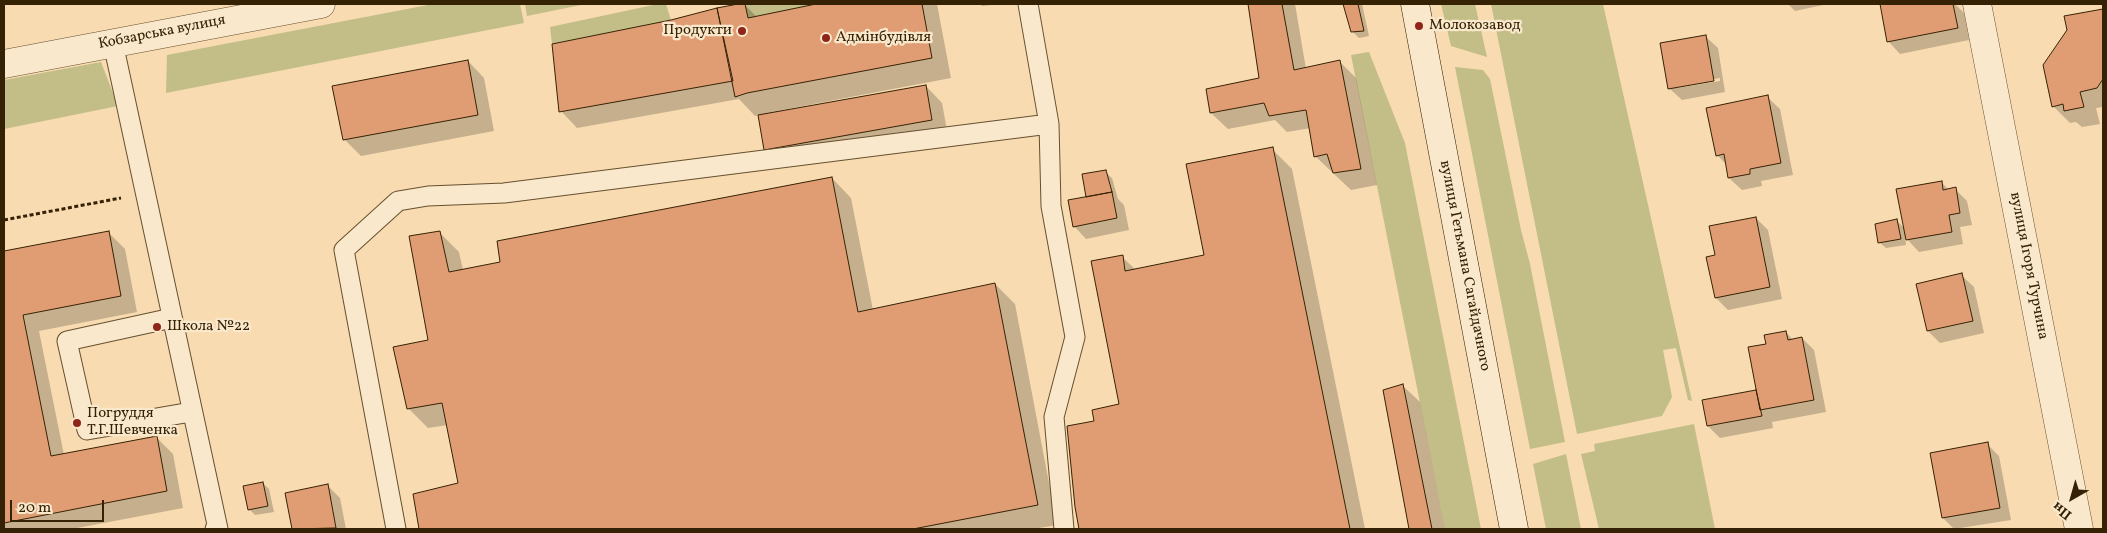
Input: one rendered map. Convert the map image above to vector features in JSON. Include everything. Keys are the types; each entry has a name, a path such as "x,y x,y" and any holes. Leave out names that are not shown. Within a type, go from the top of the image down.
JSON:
{"street":[{"name":"Кобзарська вулиця","path":"4,64 113,43 259,9 321,4"},
{"name":"вулиця Гетьмана Сагайдачного","path":"1415,4 1514,529"},
{"name":"вулиця Ігоря Турчина","path":"1976,4 2080,529"}],"lane":[{"path":"1028,4 1049,124 1051,206 1075,337 1054,417 1064,529"},
{"path":"113,43 217,529"},
{"path":"396,529 344,250 398,201 428,196 504,194 1049,124"},
{"path":"172,318 67,341 87,430 191,412"}],"path":[{"path":"4,220 144,194"}],"shaded area":[{"path":"433,4 520,4 524,23 166,93 167,55"},
{"path":"525,4 586,4 527,16"},
{"path":"658,4 666,4 671,20 552,44 550,27"},
{"path":"745,4 816,4 748,18"},
{"path":"1441,4 1475,4 1487,57 1451,46"},
{"path":"1491,4 1603,4 1692,401 1688,400 1676,348 1663,350 1672,397 1662,416 1577,434"},
{"path":"1369,52 1405,143 1481,529 1445,529 1351,55"},
{"path":"101,62 118,106 4,129 4,80"},
{"path":"1455,67 1483,70 1490,79 1521,230 1530,264 1565,442 1530,449"},
{"path":"1694,424 1715,529 1599,529 1581,454 1595,451 1594,444"},
{"path":"1566,454 1581,529 1546,529 1533,464"}],"building":[{"name":"Адмінбудівля","path":"745,4 748,18 816,4 922,4 932,58 747,93 735,97 717,8"},
{"path":"1248,4 1282,4 1294,70 1340,60 1361,169 1333,173 1327,154 1314,157 1306,110 1269,116 1264,103 1210,113 1206,89 1259,78"},
{"path":"1343,4 1358,4 1364,31 1351,32"},
{"path":"1880,4 1953,4 1958,28 1887,42"},
{"path":"717,8 733,81 559,112 552,44 671,20"},
{"path":"2103,9 2103,79 2097,88 2080,92 2084,107 2064,111 2063,104 2052,107 2043,65 2067,30 2064,16"},
{"path":"1706,35 1714,81 1668,89 1660,43"},
{"path":"468,60 478,115 343,140 332,86"},
{"path":"926,85 932,120 764,150 758,115"},
{"path":"1768,95 1781,163 1750,169 1750,174 1728,178 1724,154 1716,156 1706,108"},
{"path":"1273,147 1350,529 1079,529 1067,426 1094,421 1092,410 1119,404 1091,261 1123,255 1125,271 1204,255 1186,164"},
{"path":"1106,170 1112,192 1086,197 1082,174"},
{"path":"832,177 858,312 995,283 1038,505 913,529 419,529 413,494 458,483 442,403 407,409 393,347 428,340 409,236 440,231 449,272 500,262 497,241"},
{"path":"1942,181 1943,190 1956,187 1960,213 1949,215 1952,232 1906,240 1896,189"},
{"path":"1112,192 1117,218 1073,227 1068,200"},
{"path":"1756,217 1770,287 1715,298 1706,257 1715,255 1709,226"},
{"path":"1897,219 1901,239 1878,243 1875,224"},
{"path":"109,231 121,296 23,315 51,456 157,436 167,491 4,523 4,251"},
{"path":"1962,273 1973,321 1927,331 1916,284"},
{"path":"1786,331 1788,340 1802,337 1814,400 1760,410 1748,347 1766,344 1764,335"},
{"path":"1403,384 1432,529 1409,529 1383,390"},
{"path":"1756,390 1762,416 1707,426 1702,400"},
{"path":"1988,442 2000,508 1942,518 1930,453"},
{"path":"263,482 268,506 248,510 243,486"},
{"path":"328,484 336,528 292,529 285,493"}],"place":[{"name":"Молокозавод","path":"1419,26"},
{"name":"Продукти","path":"742,31"},
{"name":"Адмінбудівля","path":"826,38"},
{"name":"Школа №22","path":"157,327"},
{"name":"Погруддя Т.Г.Шевченка","path":"77,423"}]}
